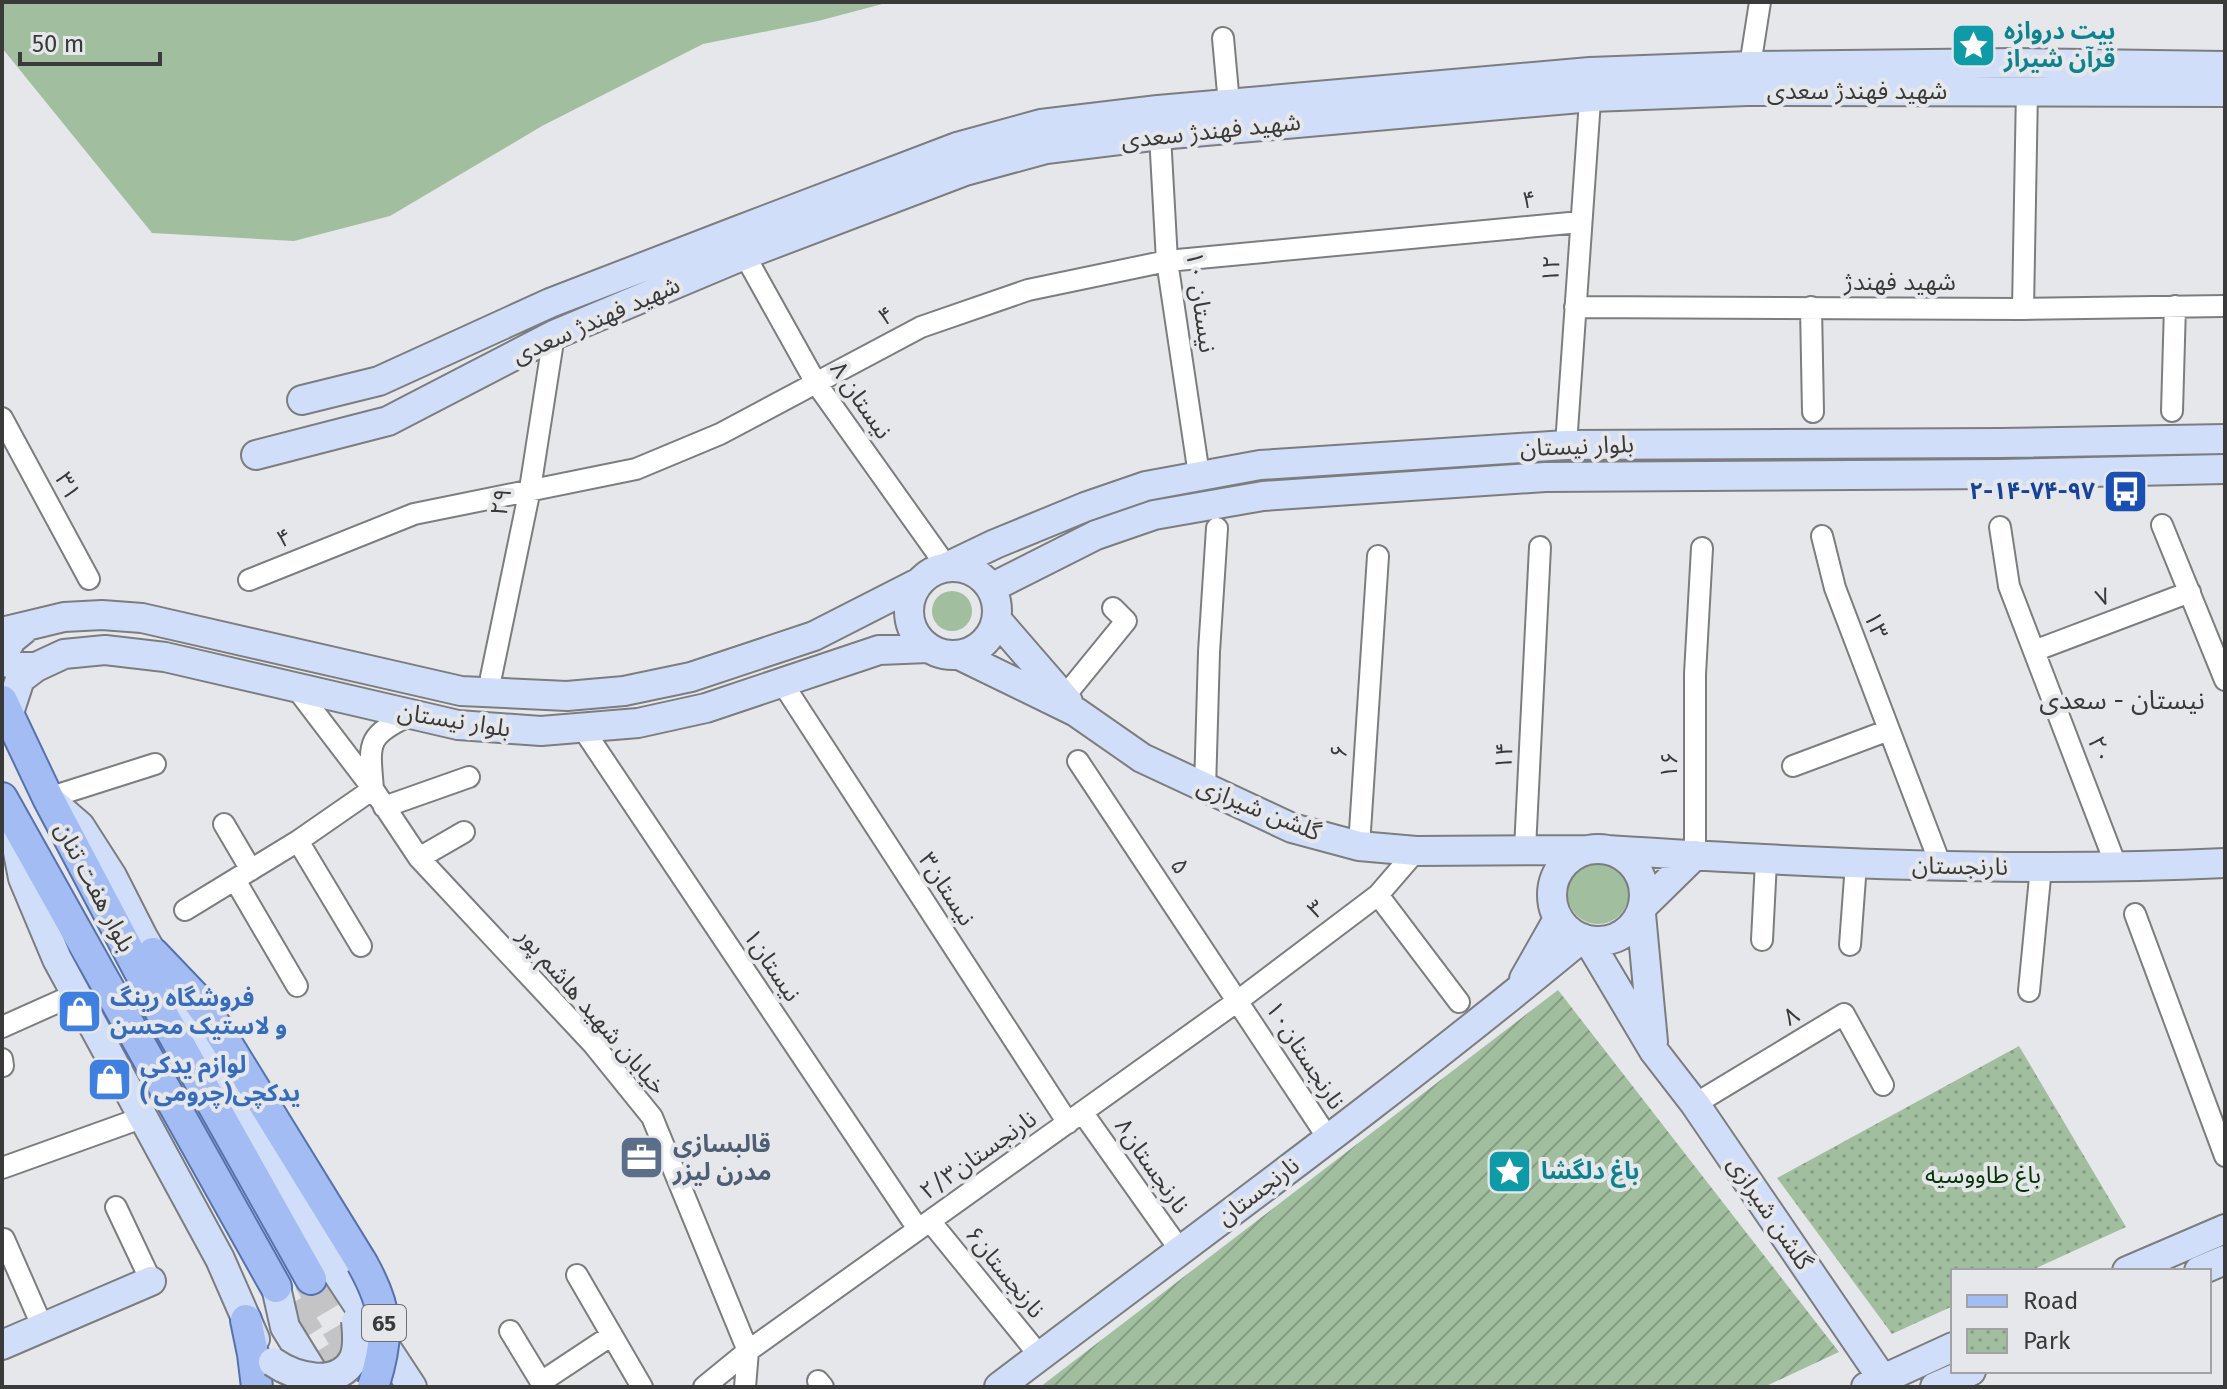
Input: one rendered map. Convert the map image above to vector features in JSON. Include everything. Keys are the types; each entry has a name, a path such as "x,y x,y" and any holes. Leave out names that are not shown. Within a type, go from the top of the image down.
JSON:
{"main road":[{"name":"بلوار هفت تنان","path":"5,708 48,798 162,1014 337,1273"},
{"name":"بلوار هفت تنان","path":"7,807 276,1287"},
{"name":"65","path":"153,953 213,1021 337,1273 379,1293 383,1311 382,1354 373,1387"},
{"path":"246,1320 265,1374"}],"street":[{"path":"1750,66 1760,2"},
{"path":"1223,38 1229,104"},
{"name":"شهید فهندژ سعدی","path":"302,400 379,381 550,303 965,171 1046,149 1750,66 2015,63 2225,66"},
{"name":"شهید فهندژ سعدی","path":"256,455 388,421 739,243 957,147 1041,124 1229,104 1591,84 1747,91 2225,92"},
{"name":"۱۲","path":"1566,445 1591,84"},
{"path":"2023,309 2027,90"},
{"name":"نیستان ۱۰","path":"1160,135 1167,261 1199,475"},
{"name":"۴","path":"249,580 414,514 636,469 720,434 921,327 1015,294 1167,261 1580,222"},
{"name":"نیستان ۸","path":"739,243 816,383 947,567"},
{"path":"2172,411 2175,306"},
{"name":"شهید فهندژ","path":"1575,307 2023,309 2225,306"},
{"path":"1811,307 1813,412"},
{"name":"۲۹","path":"491,677 530,489 554,335"},
{"name":"۳۱","path":"2,418 89,579"},
{"name":"بلوار نیستان","path":"947,567 1085,507 1146,486 1260,465 1566,445 2225,439"},
{"name":"بلوار نیستان","path":"991,588 1096,535 1154,515 1263,496 1545,477 2225,469"},
{"path":"2162,525 2225,680"},
{"name":"۲۰","path":"2000,527 2009,586 2117,868"},
{"path":"1205,789 1217,528"},
{"name":"۱۳","path":"1822,536 1835,588 1941,866"},
{"name":"۱۴","path":"1516,849 1535,667 1540,547"},
{"name":"۱۶","path":"1695,855 1695,674 1702,548"},
{"name":"۶","path":"1359,846 1378,556"},
{"path":"947,567 972,571 983,578 996,598 997,620 984,644 972,651 948,656 928,648 918,638 908,610 918,583 936,570 947,567"},
{"name":"بلوار نیستان","path":"15,629 64,617 102,615 142,618 461,691 567,696 624,691 691,677 814,636 918,583"},
{"name":"۷","path":"2034,651 2190,592"},
{"path":"1070,704 1126,621 1113,608"},
{"name":"گلشن شیرازی","path":"997,620 1070,704 1142,758 1292,828 1359,846 1416,851 1598,850"},
{"path":"15,629 4,652 8,662 17,667 36,667"},
{"name":"بلوار نیستان","path":"36,667 64,654 105,650 165,657 458,725 508,730 583,729 638,723 706,708 879,650 928,648"},
{"name":"گلشن شیرازی","path":"959,655 1070,704"},
{"path":"5,708 20,679 36,667"},
{"name":"۳نیستان","path":"783,684 1075,1118"},
{"name":"خیابان شهید هاشم پور","path":"296,688 373,789 419,858 593,1044 652,1117 748,1351 745,1387"},
{"name":"خیابان شهید هاشم پور","path":"373,789 370,751 381,728 411,715"},
{"name":"۱نیستان","path":"583,729 924,1225"},
{"path":"1793,766 1889,730"},
{"name":"۵","path":"1078,761 1239,1000"},
{"path":"48,798 155,764"},
{"path":"384,807 469,777"},
{"path":"185,910 298,841 373,789"},
{"name":"65","path":"48,798 80,826 112,876 153,953"},
{"path":"7,807 23,878 51,946 220,1259 246,1320"},
{"path":"224,824 243,875 297,986"},
{"path":"419,858 464,832"},
{"path":"298,841 361,946"},
{"path":"1516,849 1552,886"},
{"path":"1654,1051 1642,910 1644,891 1641,877 1633,864 1621,855 1598,850 1565,863 1552,886 1552,904 1558,919 1568,931 1585,939 1604,941 1619,937 1632,927 1642,910 1695,855"},
{"name":"نارنجستان","path":"1598,850 1766,861 1941,866 2117,868 2225,863"},
{"name":"۳","path":"1239,1000 1378,895 1416,851"},
{"path":"1762,940 1766,861"},
{"path":"1850,945 1856,864"},
{"path":"2029,991 2041,867"},
{"path":"1378,895 1459,1002"},
{"path":"2135,914 2225,1156"},
{"path":"1515,993 1558,919"},
{"name":"گلشن شیرازی","path":"1585,939 1654,1051 1695,1104 1878,1384"},
{"name":"نارنجستان","path":"999,1387 1585,939"},
{"path":"2,1027 76,994"},
{"name":"۲/۳نارنجستان","path":"704,1387 748,1351 1239,1000"},
{"name":"۱۰نارنجستان","path":"1239,1000 1328,1138"},
{"name":"۸","path":"1695,1104 1844,1014 1883,1085"},
{"path":"2,1168 144,1117"},
{"name":"۸نارنجستان","path":"1075,1118 1180,1250"},
{"path":"2,1345 151,1281 116,1207"},
{"name":"۶نارنجستان","path":"924,1225 1040,1356"},
{"path":"2137,1269 2184,1260 2225,1229"},
{"path":"4,1239 43,1328"},
{"path":"2204,1269 2225,1260"},
{"path":"265,1374 326,1379 338,1375 354,1358 358,1342 356,1321 337,1273"},
{"path":"337,1273 412,1387"},
{"path":"577,1275 642,1387"},
{"path":"276,1287 285,1327 322,1387"},
{"path":"510,1331 543,1385 612,1335"},
{"path":"1878,1384 1951,1348"},
{"path":"1935,1387 1966,1373"}],"green space":[{"path":"2,2 890,2 818,21 703,44 542,126 390,216 294,241 152,233 2,48"},
{"path":"952,591 966,597 972,611 966,625 952,631 938,625 932,611 938,597"},
{"path":"1592,862 1604,862 1620,871 1627,881 1627,905 1620,915 1604,924 1592,924 1572,910 1567,899 1567,887 1581,867"},
{"name":"باغ دلگشا","path":"1558,990 1839,1352 1764,1387 1040,1387"},
{"name":"باغ طاووسیه","path":"2019,1046 2126,1227 2034,1269 1951,1269 1951,1307 1892,1334 1777,1178"}],"tunnel":[{"path":"311,1279 368,1375"},
{"path":"288,1306 339,1387"}],"place":[{"name":"بیت دروازه قرآن شیراز","path":"1973,45"},
{"name":"۲-۱۴-۷۴-۹۷","path":"2126,491"},
{"name":"فروشگاه رینگ و لاستیک محسن","path":"79,1012"},
{"name":"لوازم یدکی یدکچی(چرومی )","path":"109,1079"},
{"name":"قالبسازی مدرن لیزر","path":"642,1158"},
{"name":"باغ دلگشا","path":"1510,1171"}],"district":[{"name":"نیستان - سعدی","path":"2122,700"}]}
